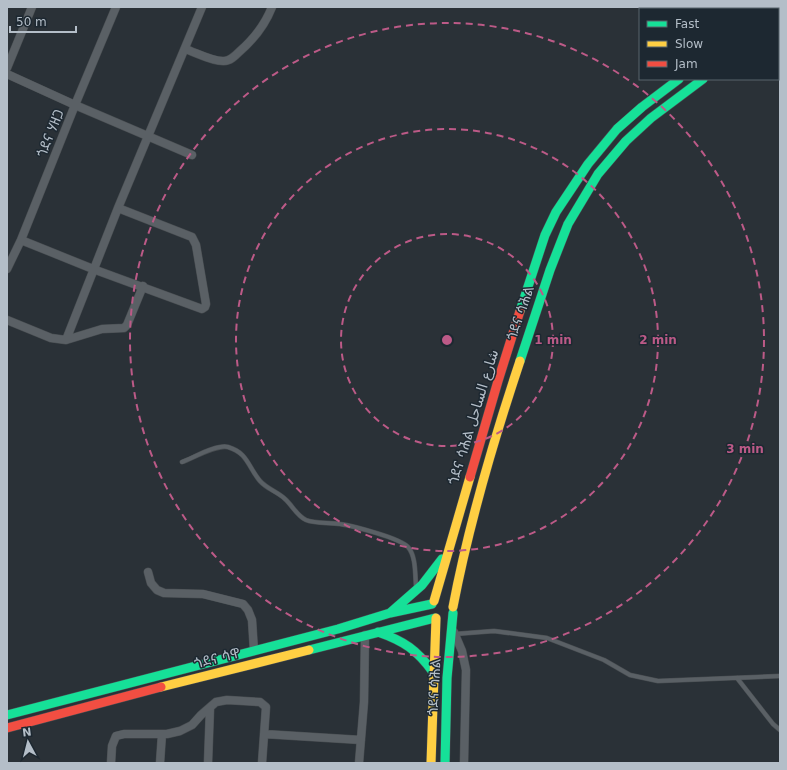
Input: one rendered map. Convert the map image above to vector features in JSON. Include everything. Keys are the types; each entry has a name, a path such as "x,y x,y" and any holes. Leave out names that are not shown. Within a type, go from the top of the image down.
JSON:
{"main road":[{"name":"ጎደና ሳሕል شارع الساحل","path":"433,602 491,402 535,263 556,212 588,164 617,129 642,107 678,80"},
{"name":"ጎደና ሳሕል","path":"445,763 447,678 453,630 453,610 462,559 495,435 560,241 568,224 598,174 626,141 651,118 702,80"},
{"path":"491,402 504,407"},
{"path":"455,527 469,531"},
{"path":"390,613 422,585 449,551"},
{"path":"433,602 441,598 447,599 452,604 453,610 445,620 435,618"},
{"name":"ጎደና ሳሕል","path":"430,763 435,618 431,611 433,602"},
{"name":"ጎደና ሳዋ","path":"7,716 338,629 433,602"},
{"name":"ጎደና ሳዋ","path":"7,728 148,690 435,618"},
{"path":"378,632 411,646 424,659 433,672"}],"street":[{"path":"7,68 32,7"},
{"name":"ጎደና ሃዘጋ","path":"7,269 21,240 116,7"},
{"path":"66,340 93,269 202,7"},
{"path":"185,49 219,61 231,59 252,42 268,18 272,7"},
{"path":"7,74 192,155"},
{"path":"21,240 93,269 143,286 202,309 205,307 206,304 196,244 192,237 118,208"},
{"path":"7,320 51,338 66,340 102,329 124,328 127,325 143,286"},
{"path":"148,572 151,583 157,590 164,593 203,594 243,604 248,610 252,620 254,651"},
{"path":"453,630 462,651 466,670 464,763"},
{"path":"359,763 364,702 365,636"},
{"path":"112,763 112,746 116,736 124,734 162,734 180,731 192,725 216,702 227,700 260,702 266,707 262,763"},
{"path":"208,763 210,708"},
{"path":"160,763 162,734"},
{"path":"264,734 361,740"}],"lane":[{"path":"182,462 216,447 225,446 234,449 243,455 259,480 264,485 276,491 286,499 300,516 307,520 340,524 394,539 408,547 413,555 417,590"},
{"path":"453,630 494,631 547,638 604,660 630,675 658,681 780,676"},
{"path":"737,678 773,724 780,730"}],"traffic: fast":[{"path":"520,311 545,235 556,212 588,164 617,129 642,107 678,80"},
{"path":"520,361 550,270 568,224 598,174 626,141 651,118 702,80"},
{"path":"390,613 422,585 442,559"},
{"path":"7,715 338,629 390,613 432,604"},
{"path":"445,763 447,678 453,613"},
{"path":"309,650 435,618"},
{"path":"378,632 409,647 427,664 433,672"}],"traffic: slow":[{"path":"453,607 466,545 482,483 520,361"},
{"path":"434,601 470,477"},
{"path":"431,763 436,618"},
{"path":"161,687 309,650"}],"traffic: jam":[{"path":"470,477 520,311"},
{"path":"7,728 161,687"}]}
